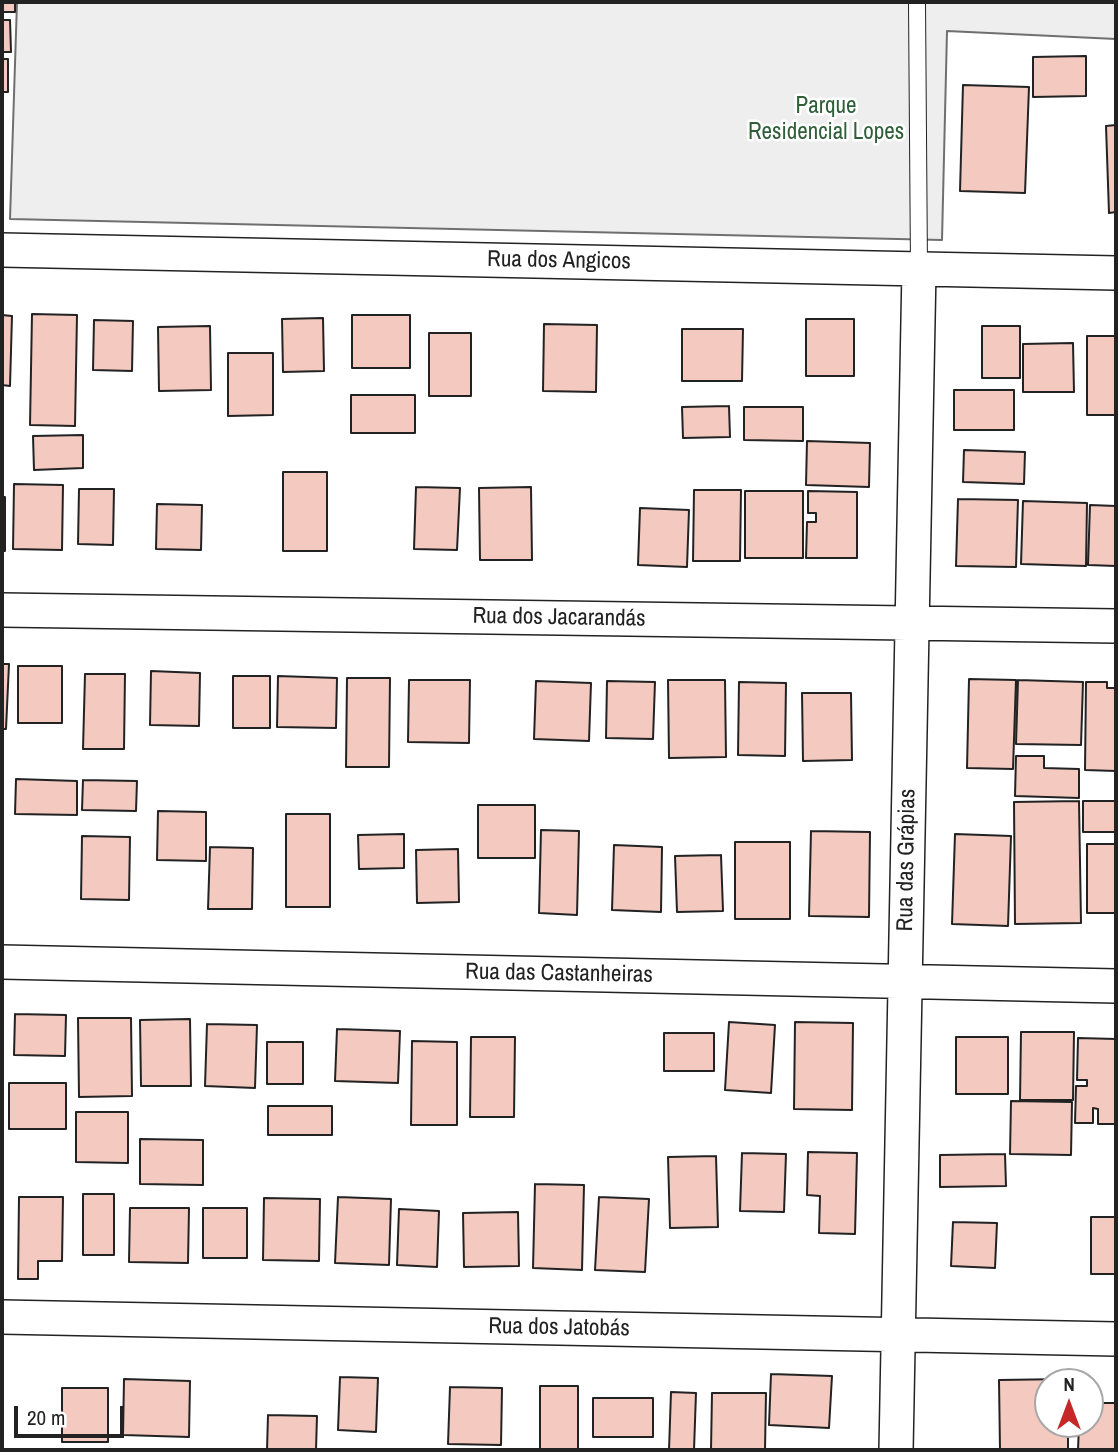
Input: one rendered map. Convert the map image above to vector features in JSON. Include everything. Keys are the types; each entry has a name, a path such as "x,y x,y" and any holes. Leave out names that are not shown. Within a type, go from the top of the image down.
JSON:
{"street":[{"name":"Rua dos Angicos","path":"2,250 1116,273"},
{"name":"Rua das Grápias","path":"896,1450 919,269"},
{"name":"Rua dos Jacarandás","path":"2,610 1116,626"},
{"name":"Rua das Castanheiras","path":"2,962 1116,986"},
{"name":"Rua dos Jatobás","path":"2,1317 1116,1339"}],"lane":[{"path":"917,2 919,269"}],"green space":[{"name":"Parque Residencial Lopes","path":"17,2 1116,2 1116,39 947,31 942,240 10,219"}],"building":[{"path":"2,2 15,2 15,12 2,12"},
{"path":"2,20 10,20 11,52 2,52"},
{"path":"1086,56 1086,96 1033,97 1033,57"},
{"path":"2,59 8,59 8,92 2,92"},
{"path":"963,85 1029,87 1025,193 960,191"},
{"path":"1116,125 1116,212 1109,213 1106,126"},
{"path":"32,314 77,315 75,426 30,425"},
{"path":"2,315 12,316 10,386 2,385"},
{"path":"352,315 410,315 410,368 352,368"},
{"path":"323,318 324,371 283,372 282,319"},
{"path":"806,319 854,319 854,376 806,376"},
{"path":"94,320 133,321 132,371 93,370"},
{"path":"544,324 597,325 596,392 543,391"},
{"path":"210,326 211,390 159,391 158,327"},
{"path":"982,326 1020,326 1020,378 982,378"},
{"path":"682,329 743,329 742,381 682,381"},
{"path":"429,333 471,333 471,396 429,396"},
{"path":"1087,336 1116,336 1116,415 1087,415"},
{"path":"1073,343 1074,392 1023,392 1023,344"},
{"path":"228,353 273,353 273,415 228,416"},
{"path":"954,390 1014,390 1014,430 954,430"},
{"path":"351,395 415,395 415,433 351,433"},
{"path":"729,406 730,437 683,438 682,407"},
{"path":"744,407 803,407 803,441 744,440"},
{"path":"83,435 83,468 34,470 33,436"},
{"path":"807,441 870,443 869,487 806,485"},
{"path":"964,450 1025,452 1024,484 963,482"},
{"path":"283,472 327,472 327,551 283,551"},
{"path":"14,484 63,485 62,550 13,549"},
{"path":"416,487 460,488 457,550 414,549"},
{"path":"531,487 532,560 480,560 479,488"},
{"path":"79,489 114,489 113,545 78,544"},
{"path":"694,490 741,490 740,561 693,561"},
{"path":"745,491 803,491 803,558 745,558"},
{"path":"808,491 857,492 857,558 806,558 807,522 816,522 816,513 808,513"},
{"path":"2,497 5,497 5,551 2,551"},
{"path":"958,499 1018,500 1016,567 956,566"},
{"path":"1023,501 1087,503 1086,566 1021,564"},
{"path":"157,504 202,505 201,550 156,549"},
{"path":"1090,505 1116,506 1116,566 1088,565"},
{"path":"640,508 689,510 687,567 638,565"},
{"path":"2,664 9,664 6,729 2,729"},
{"path":"18,666 62,666 62,723 18,723"},
{"path":"151,671 200,673 199,726 150,725"},
{"path":"85,674 125,674 124,749 83,749"},
{"path":"233,676 270,676 270,728 233,728"},
{"path":"278,676 337,678 336,728 277,727"},
{"path":"347,678 390,678 389,767 346,767"},
{"path":"969,679 1016,680 1013,769 967,768"},
{"path":"409,680 470,680 469,743 408,742"},
{"path":"668,680 725,680 726,757 669,758"},
{"path":"1018,680 1083,682 1081,745 1016,744"},
{"path":"536,681 591,683 589,741 534,739"},
{"path":"607,681 655,682 653,739 606,738"},
{"path":"739,682 786,683 785,756 738,755"},
{"path":"1086,682 1107,682 1107,688 1116,688 1116,771 1085,770"},
{"path":"802,693 851,693 852,760 803,761"},
{"path":"1016,756 1044,756 1044,768 1079,769 1079,798 1015,796"},
{"path":"16,779 77,781 77,815 15,814"},
{"path":"83,780 137,781 136,811 82,810"},
{"path":"1079,801 1081,923 1015,924 1014,802"},
{"path":"1083,801 1116,801 1116,832 1083,832"},
{"path":"478,805 535,805 535,858 478,858"},
{"path":"158,811 206,812 206,861 157,860"},
{"path":"286,814 330,814 330,907 286,907"},
{"path":"541,830 579,831 577,915 539,913"},
{"path":"811,831 870,832 869,917 809,916"},
{"path":"404,834 404,868 359,869 358,835"},
{"path":"955,834 1011,836 1008,926 952,924"},
{"path":"82,836 130,837 129,900 81,899"},
{"path":"735,842 790,842 790,919 735,919"},
{"path":"1087,844 1116,844 1116,913 1087,913"},
{"path":"614,845 662,847 661,912 612,910"},
{"path":"210,847 253,848 252,909 208,909"},
{"path":"458,849 459,902 417,903 416,850"},
{"path":"721,855 723,911 677,912 675,856"},
{"path":"15,1014 66,1015 65,1056 14,1055"},
{"path":"78,1018 131,1018 132,1096 79,1097"},
{"path":"190,1019 191,1086 141,1086 140,1020"},
{"path":"729,1022 775,1025 771,1093 725,1090"},
{"path":"795,1022 853,1023 852,1110 794,1109"},
{"path":"207,1024 257,1025 255,1088 205,1086"},
{"path":"337,1029 400,1031 398,1083 335,1081"},
{"path":"1021,1032 1074,1032 1073,1100 1020,1100"},
{"path":"664,1033 714,1033 714,1071 664,1071"},
{"path":"471,1037 515,1037 514,1117 470,1117"},
{"path":"956,1037 1008,1037 1008,1094 956,1094"},
{"path":"1078,1038 1116,1039 1116,1124 1098,1124 1098,1109 1093,1108 1093,1123 1075,1123 1076,1086 1087,1086 1087,1080 1077,1080"},
{"path":"412,1041 457,1042 457,1125 411,1125"},
{"path":"267,1042 303,1042 303,1084 267,1084"},
{"path":"9,1083 66,1083 66,1129 9,1129"},
{"path":"1011,1101 1072,1102 1071,1155 1010,1154"},
{"path":"268,1106 332,1106 332,1135 268,1135"},
{"path":"76,1112 128,1112 128,1163 76,1162"},
{"path":"140,1139 203,1140 203,1185 140,1184"},
{"path":"808,1152 857,1153 855,1234 819,1233 820,1196 807,1195"},
{"path":"742,1153 786,1154 784,1212 740,1211"},
{"path":"1005,1154 1006,1186 940,1187 940,1155"},
{"path":"716,1156 718,1227 670,1228 668,1157"},
{"path":"535,1184 584,1185 582,1270 533,1268"},
{"path":"83,1194 114,1194 114,1255 83,1255"},
{"path":"19,1197 63,1197 62,1261 38,1261 38,1279 18,1279"},
{"path":"338,1197 391,1199 389,1265 335,1263"},
{"path":"599,1197 649,1199 645,1272 595,1270"},
{"path":"264,1198 320,1199 319,1261 263,1260"},
{"path":"130,1208 189,1208 188,1263 129,1262"},
{"path":"203,1208 247,1208 247,1258 203,1258"},
{"path":"399,1209 439,1211 437,1267 397,1265"},
{"path":"518,1212 519,1266 464,1267 463,1213"},
{"path":"1091,1217 1116,1217 1116,1274 1091,1274"},
{"path":"953,1222 997,1223 995,1268 951,1266"},
{"path":"771,1374 832,1376 829,1428 769,1425"},
{"path":"340,1377 378,1378 376,1432 338,1430"},
{"path":"124,1379 190,1381 189,1437 123,1435"},
{"path":"1034,1379 1034,1438 1068,1438 1068,1450 1000,1450 999,1380"},
{"path":"540,1386 578,1386 578,1450 540,1450"},
{"path":"450,1387 502,1388 501,1445 448,1444"},
{"path":"62,1388 108,1388 108,1442 62,1442"},
{"path":"671,1392 696,1393 694,1450 669,1450"},
{"path":"712,1393 766,1393 765,1450 711,1450"},
{"path":"593,1398 653,1398 653,1437 593,1437"},
{"path":"1104,1403 1116,1403 1116,1450 1078,1450 1078,1438 1104,1438"},
{"path":"268,1415 317,1416 316,1450 267,1450"}]}
